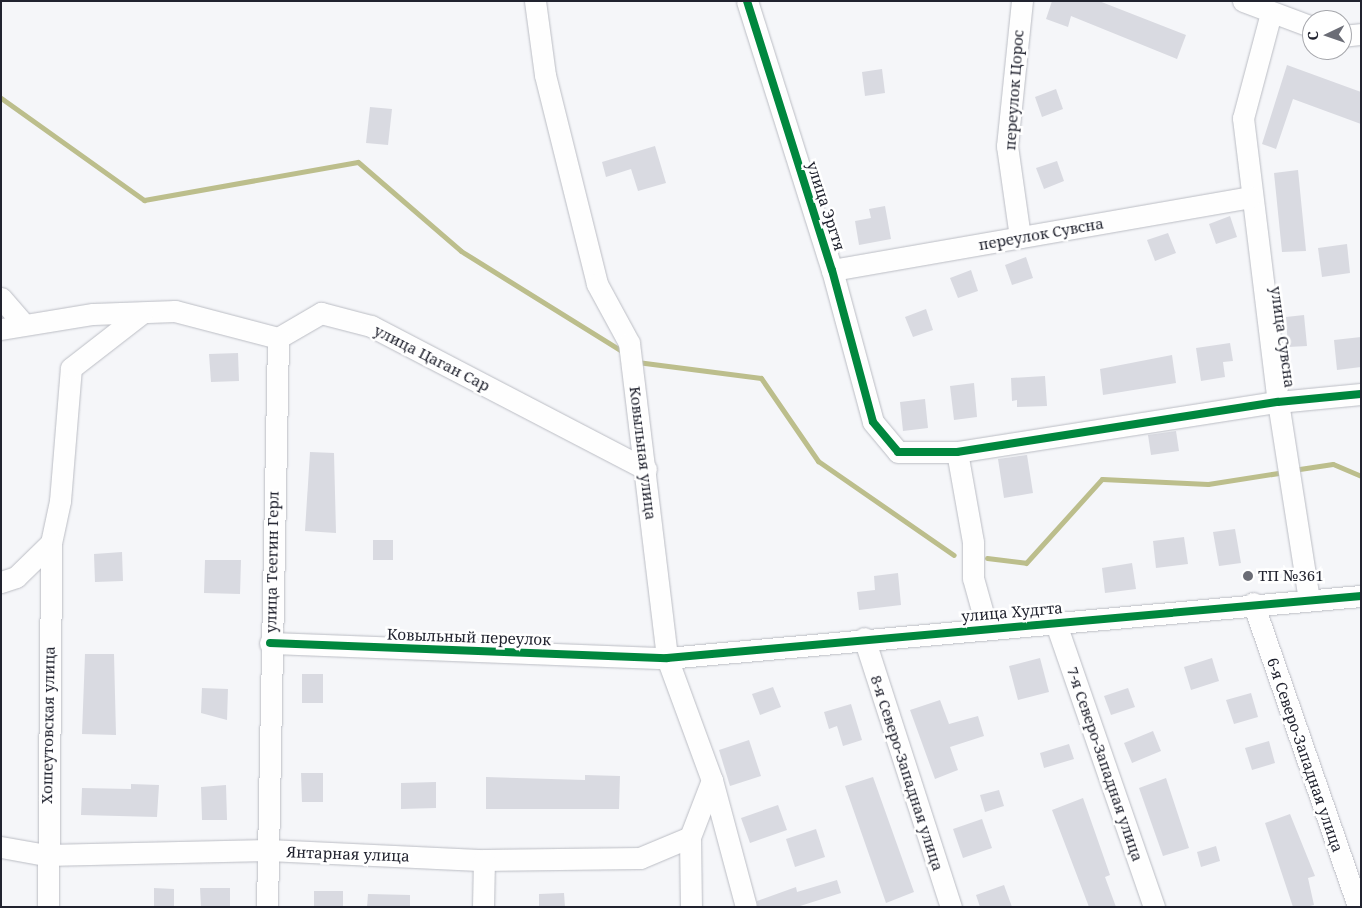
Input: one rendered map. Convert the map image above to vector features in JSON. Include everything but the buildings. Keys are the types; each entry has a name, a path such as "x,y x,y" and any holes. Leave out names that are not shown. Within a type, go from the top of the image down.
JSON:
{"street":[{"name":"Ковыльная улица","path":"535,1 545,75 597,284 629,343 646,469 666,658 712,780 746,907"},
{"name":"улица Эргтя","path":"747,1 832,270 873,422 898,452 957,452"},
{"name":"переулок Цорос","path":"1020,237 1007,146 1022,1"},
{"path":"1243,1 1302,24"},
{"name":"улица Сувсна","path":"1271,13 1243,118 1250,197 1278,402 1309,599"},
{"name":"переулок Сувсна","path":"832,270 1250,197"},
{"path":"1,298 23,323"},
{"path":"1,329 23,323 176,311 204,316 278,338"},
{"name":"Хошеутовская улица","path":"48,907 46,856 51,544 60,501 71,368 142,313"},
{"name":"улица Цаган Сар","path":"278,338 321,313 371,326 646,469"},
{"name":"улица Теегин Герл","path":"267,907 270,643 278,338"},
{"path":"987,628 973,578 973,542 957,452 1278,402 1361,394"},
{"path":"1,582 16,577 51,544"},
{"name":"улица Худгта","path":"666,658 1253,603 1361,596"},
{"name":"6-я Северо-Западная улица","path":"1253,603 1358,907"},
{"name":"7-я Северо-Западная улица","path":"1055,622 1154,907"},
{"name":"8-я Северо-Западная улица","path":"864,638 950,907"},
{"name":"Ковыльный переулок","path":"270,643 666,658"},
{"path":"691,907 690,837 712,780"},
{"name":"Янтарная улица","path":"1,847 46,856 268,850 484,860 640,858 690,837"},
{"path":"483,907 484,860"}],"waterway":[{"path":"1,98 144,200 358,162 461,251 623,352"},
{"path":"637,362 761,378 818,461 954,555"},
{"path":"1293,470 1333,464 1361,476"},
{"path":"987,558 1026,563 1102,479 1208,484 1285,472"}],"cycle path":[{"path":"747,1 832,270 873,422 898,452 957,452 1278,402 1361,394"},
{"path":"270,643 667,658 1361,596"}],"place":[{"name":"ТП №361","path":"1248,576"}]}
